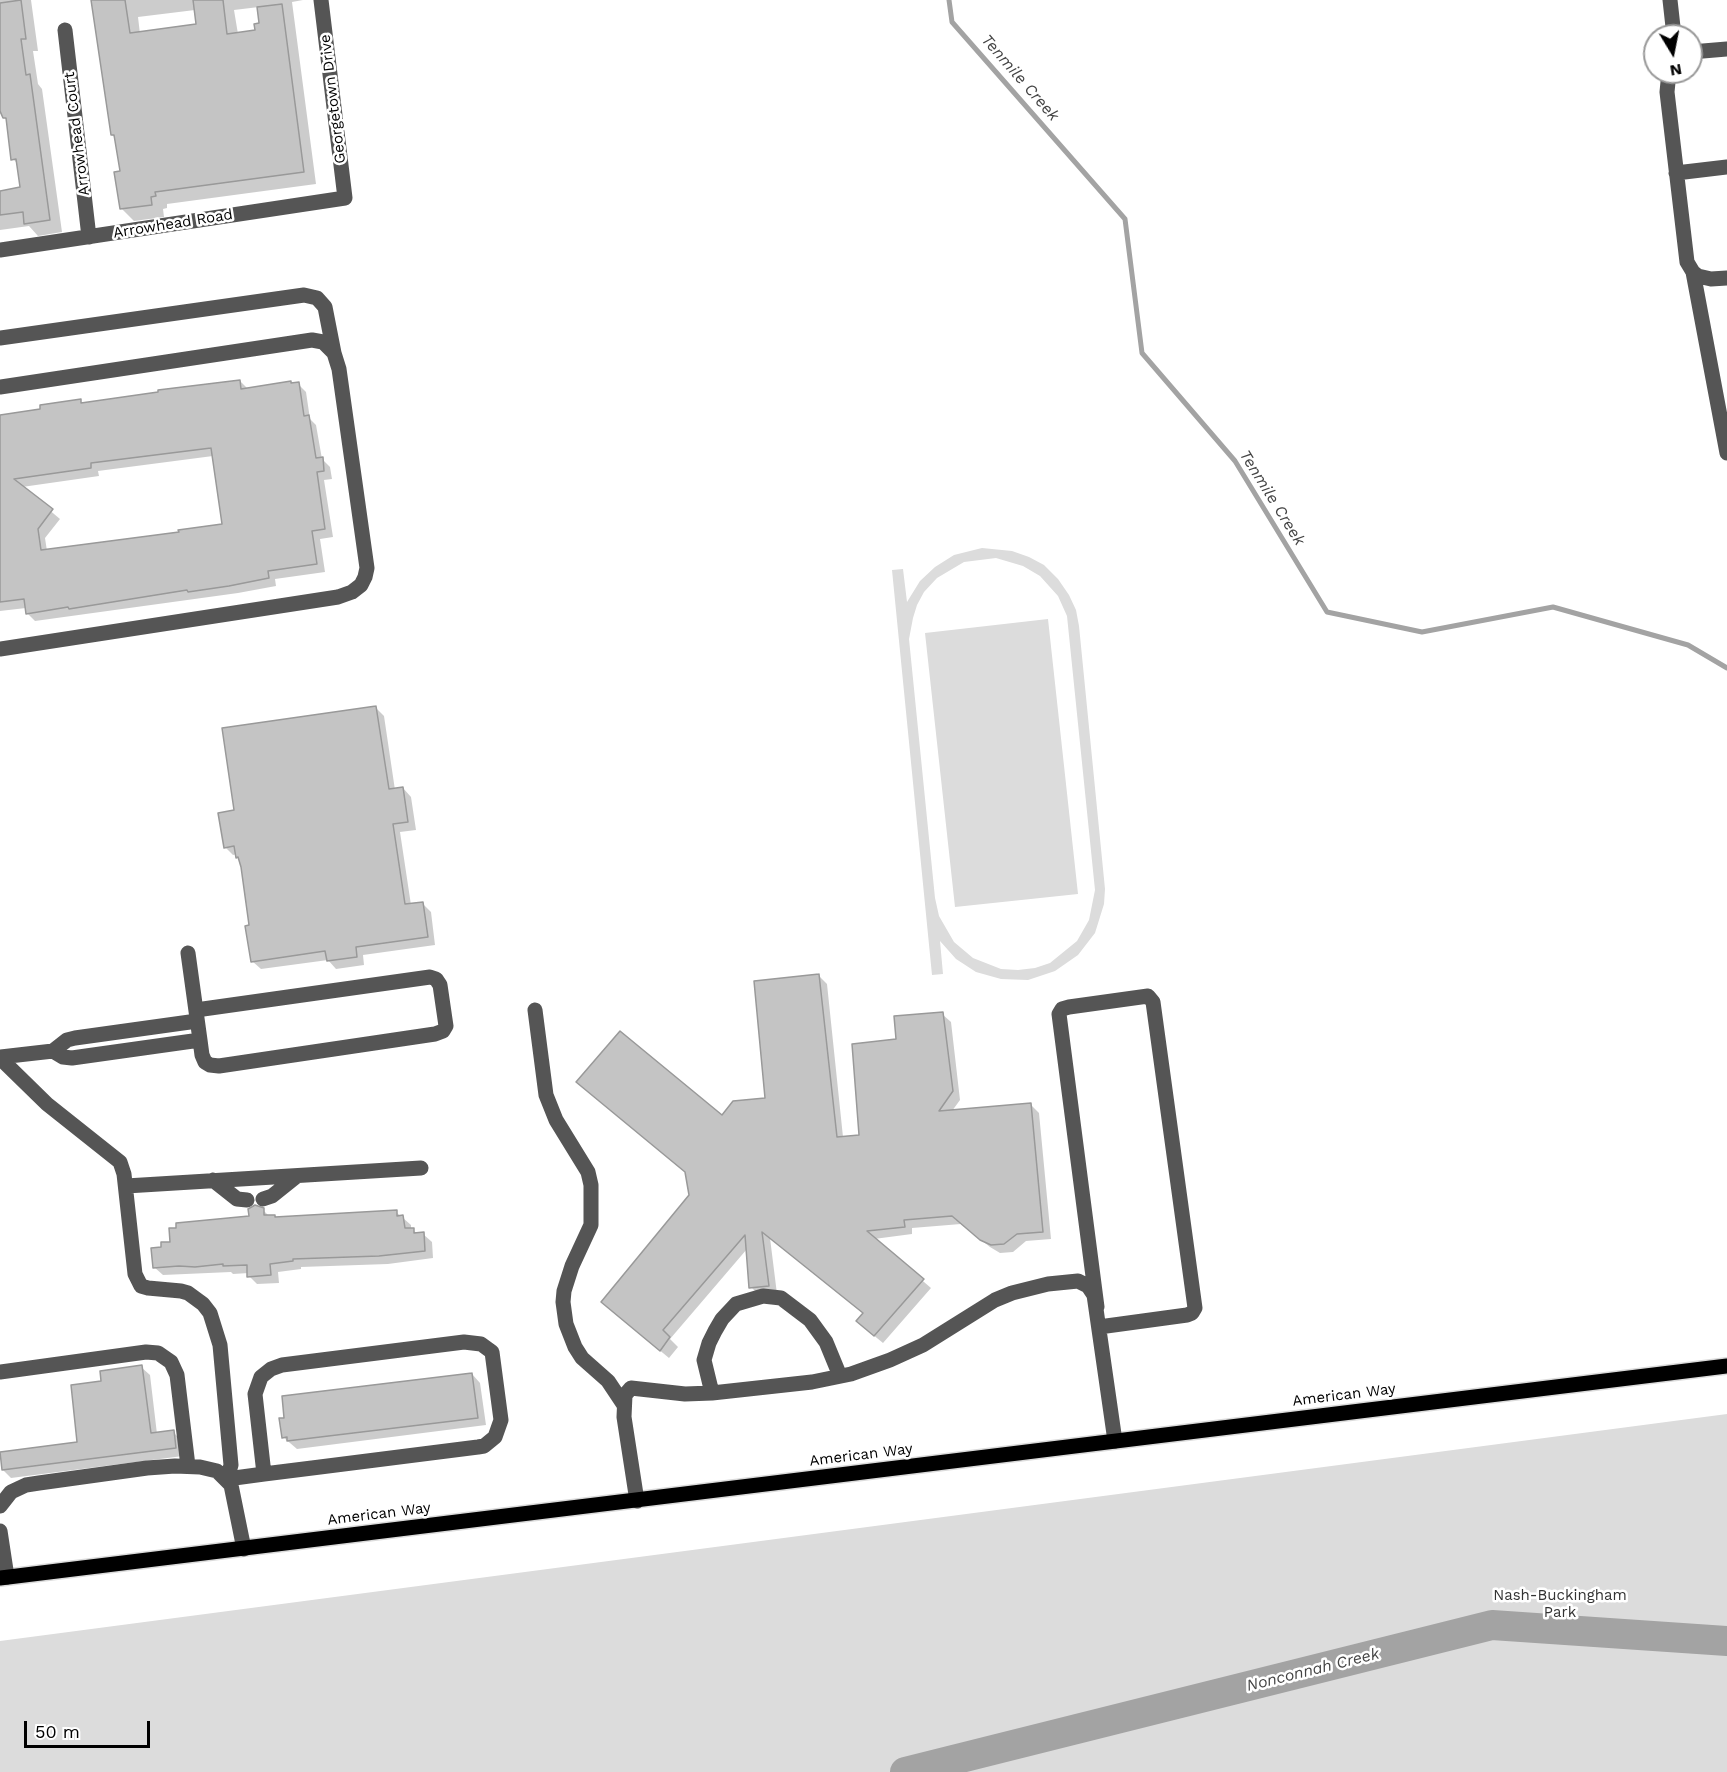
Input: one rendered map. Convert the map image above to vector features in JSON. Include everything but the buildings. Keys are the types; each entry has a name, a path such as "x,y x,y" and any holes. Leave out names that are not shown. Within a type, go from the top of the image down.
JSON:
{"main road":[{"name":"American Way","path":"4,1578 1727,1366"}],"street":[{"name":"Georgetown Drive","path":"321,0 345,198"},
{"path":"1671,0 1673,24"},
{"name":"Arrowhead Court","path":"65,30 89,237"},
{"path":"1703,51 1727,49"},
{"path":"1668,84 1685,256 1693,272 1727,453"},
{"path":"1676,173 1727,167"},
{"name":"Arrowhead Road","path":"0,250 345,198"},
{"path":"1693,272 1698,276 1711,279 1727,278"},
{"path":"0,338 304,295 317,297 325,307 339,369 366,561 365,577 356,589 338,597 0,649"},
{"path":"0,387 312,340 326,344 334,353"},
{"path":"0,1058 53,1051 71,1039 125,1031 196,1016 430,977 436,979 440,985 445,1029 438,1034 216,1066 208,1064 204,1060 200,1040 196,1016 188,953"},
{"path":"1100,1327 1187,1315 1195,1308 1153,1000 1148,996 1069,1006 1062,1009 1059,1014 1097,1307 1115,1441"},
{"path":"535,1010 546,1095 556,1120 588,1172 591,1185 591,1225 572,1266 564,1291 566,1324 582,1358 608,1381 624,1404"},
{"path":"125,1031 127,1050"},
{"path":"53,1051 72,1058 200,1040"},
{"path":"0,1058 47,1104 120,1162 126,1186 137,1280 148,1288 188,1293 203,1304 214,1323 220,1345 231,1461 231,1472 227,1479"},
{"path":"126,1186 421,1168"},
{"path":"263,1199 272,1196 297,1176"},
{"path":"213,1180 237,1199 247,1200"},
{"path":"637,1501 624,1404 628,1390 635,1387 685,1394 712,1393 840,1376 867,1369 907,1353 995,1300 1048,1284 1078,1281 1091,1290 1097,1307"},
{"path":"712,1393 704,1360 709,1343 722,1318 736,1304 763,1296 781,1298 810,1320 826,1342 840,1376"},
{"path":"227,1479 484,1446 495,1437 501,1420 494,1358 488,1348 473,1342 465,1342 275,1367 264,1374 258,1384 255,1399 264,1474"},
{"path":"0,1372 146,1352 158,1353 171,1362 177,1376 188,1466"},
{"path":"2,1498 20,1488 39,1483 147,1468 188,1466 209,1468 227,1479 233,1490 244,1549"},
{"path":"0,1531 4,1578"}],"green space":[{"path":"982,548 1012,551 1044,565 1069,595 1076,610 1079,626 1105,889 1104,904 1095,933 1078,955 1055,971 1028,980 1001,979 976,972 956,959 940,941 943,974 932,975 892,570 903,569 907,602 920,581 935,567 954,555","holes":["996,558 1023,566 1040,576 1058,596 1067,616 1095,890 1089,920 1077,941 1050,963 1018,970 1001,969 973,958 954,942 939,916 935,898 909,639 917,605 924,592 937,578 964,562"]},
{"path":"1048,619 1078,894 955,907 925,633"},
{"name":"Nash-Buckingham Park","path":"1727,1414 1727,1772 0,1772 0,1641"}],"waterway":[{"name":"Tenmile Creek","path":"949,0 952,22 1125,219 1142,353 1235,461 1327,612 1422,632 1553,607 1688,645 1727,668"},
{"name":"Nonconnah Creek","path":"905,1772 1492,1625 1727,1641"}]}
